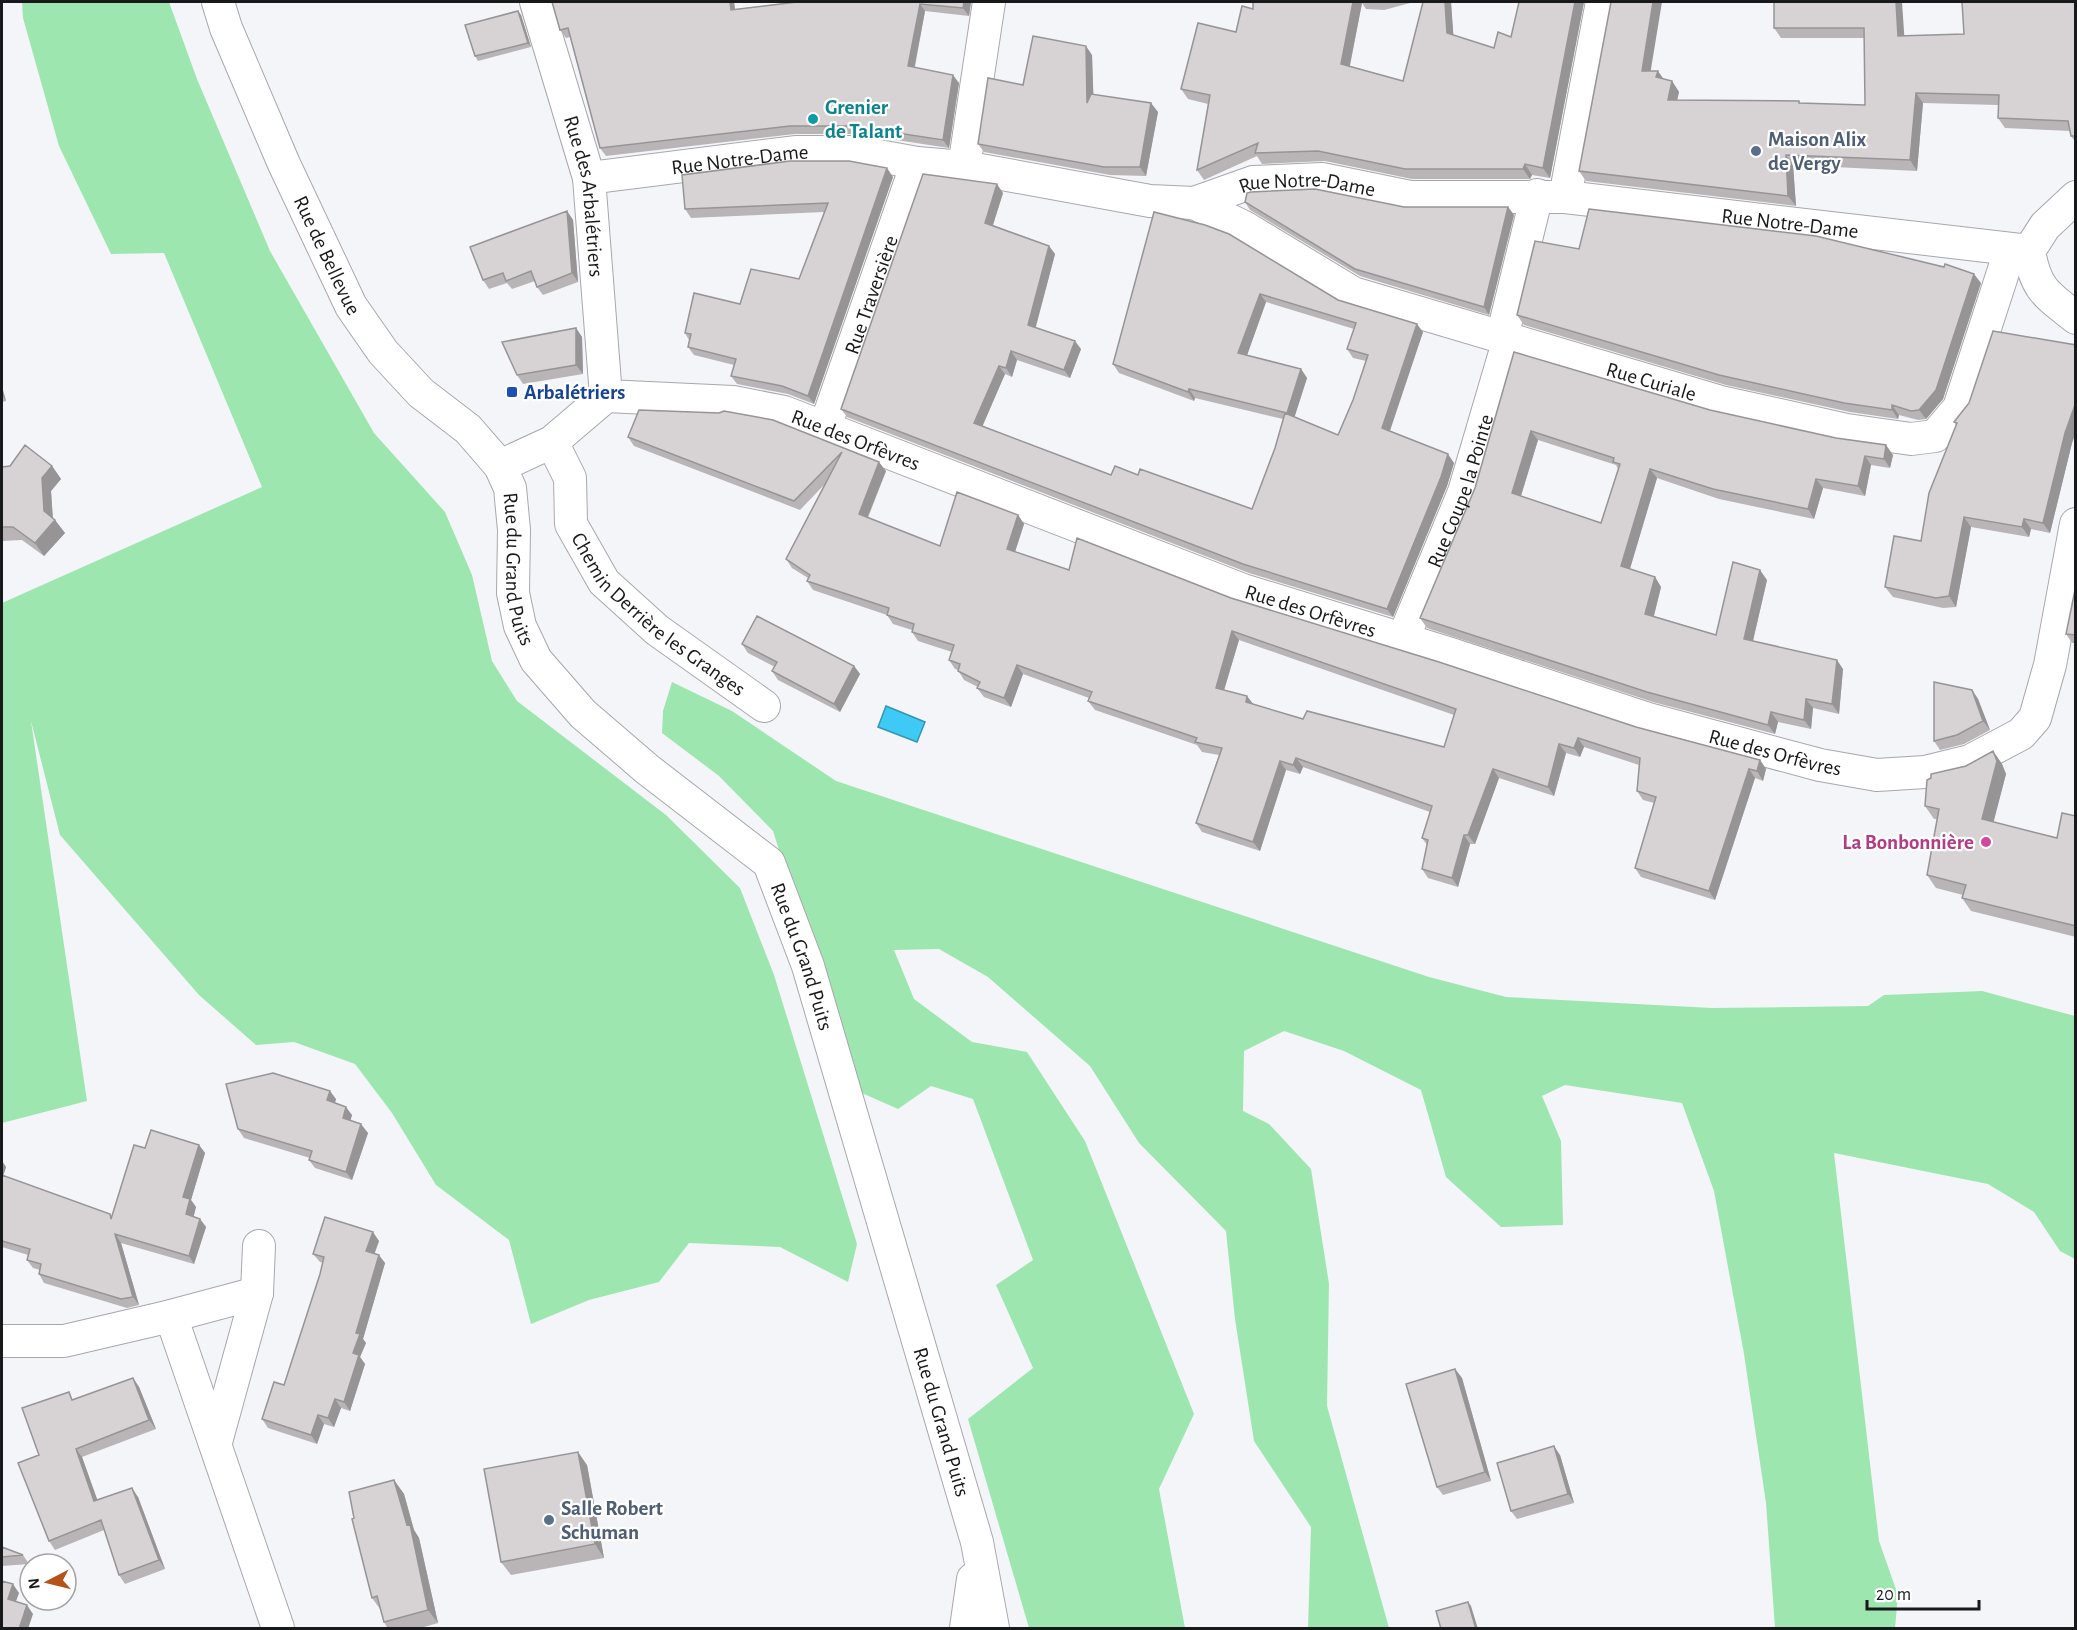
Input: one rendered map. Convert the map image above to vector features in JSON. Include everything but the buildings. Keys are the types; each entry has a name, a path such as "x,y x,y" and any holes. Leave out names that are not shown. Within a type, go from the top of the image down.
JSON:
{"street":[{"name":"Rue de Bellevue","path":"218,2 226,28 284,164 351,306 382,352 422,393 468,429 500,466"},
{"name":"Rue des Arbalétriers","path":"536,2 589,178 606,396"},
{"path":"964,167 989,2"},
{"name":"Rue Coupe la Pointe","path":"1403,639 1464,492 1505,338 1551,196 1602,2"},
{"name":"Rue Notre-Dame","path":"589,178 795,152 857,152 917,163 964,167 1150,201 1194,204 1253,182 1322,179 1410,197 1491,199 1551,196 2020,251"},
{"name":"Rue Traversière","path":"825,426 917,163"},
{"name":"Rue Curiale","path":"1194,204 1244,227 1353,293 1744,407 1847,430 1911,439 1935,436 1959,408 2020,251 2076,197"},
{"path":"2020,251 2034,277 2049,296 2076,318"},
{"path":"500,466 552,442 606,396"},
{"name":"Rue des Orfèvres","path":"606,396 733,402 784,412 1243,590 1403,639 1648,719 1820,765 1877,775 1925,772 1970,761 2021,734 2035,718 2050,665 2076,524"},
{"name":"Chemin Derrière les Granges","path":"552,442 570,478 571,524 604,582 657,630 764,706"},
{"name":"Rue du Grand Puits","path":"500,466 510,488 513,520 513,593 520,626 536,660 583,714 647,769 769,863 808,966 977,1542 993,1629"},
{"path":"216,1442 257,1293 259,1246"},
{"path":"2,1341 64,1341 257,1293"},
{"path":"171,1316 216,1442 230,1495 278,1629"},
{"name":"Rue du Grand Puits","path":"966,1629 977,1542"}],"green space":[{"path":"22,2 169,2 197,79 270,251 374,433 445,512 472,575 492,661 517,701 666,815 740,888 774,975 857,1244 848,1282 780,1247 689,1243 659,1282 589,1300 531,1324 509,1240 436,1185 392,1113 355,1064 294,1042 256,1045 199,995 60,835 31,721 87,1101 2,1123 2,603 262,487 164,253 111,254 59,146 23,18"},
{"path":"672,682 732,711 836,781 1429,977 1506,997 1712,1008 1868,1006 1884,995 1982,991 2075,1016 2075,1259 2060,1251 2034,1212 1988,1184 1834,1153 1879,1541 1898,1595 1895,1628 1775,1628 1766,1503 1744,1354 1714,1191 1682,1103 1565,1085 1542,1096 1561,1141 1563,1225 1501,1227 1446,1177 1421,1090 1344,1051 1284,1031 1244,1051 1243,1111 1269,1124 1311,1169 1329,1284 1327,1406 1389,1628 1308,1628 1311,1527 1254,1441 1235,1319 1226,1231 1139,1143 1090,1066 988,977 939,949 894,950 914,999 972,1042 1027,1052 1085,1141 1194,1414 1159,1489 1185,1628 1029,1628 968,1419 1033,1368 996,1285 1033,1260 973,1099 931,1086 898,1109 855,1090 773,831 719,776 662,733 663,711"}],"water":[{"path":"886,706 925,722 917,742 878,727"}],"place":[{"name":"Grenier de Talant","path":"813,119"},
{"name":"Maison Alix de Vergy","path":"1756,151"},
{"name":"Arbalétriers","path":"512,392"},
{"name":"La Bonbonnière","path":"1986,842"},
{"name":"Salle Robert Schuman","path":"549,1520"}]}
